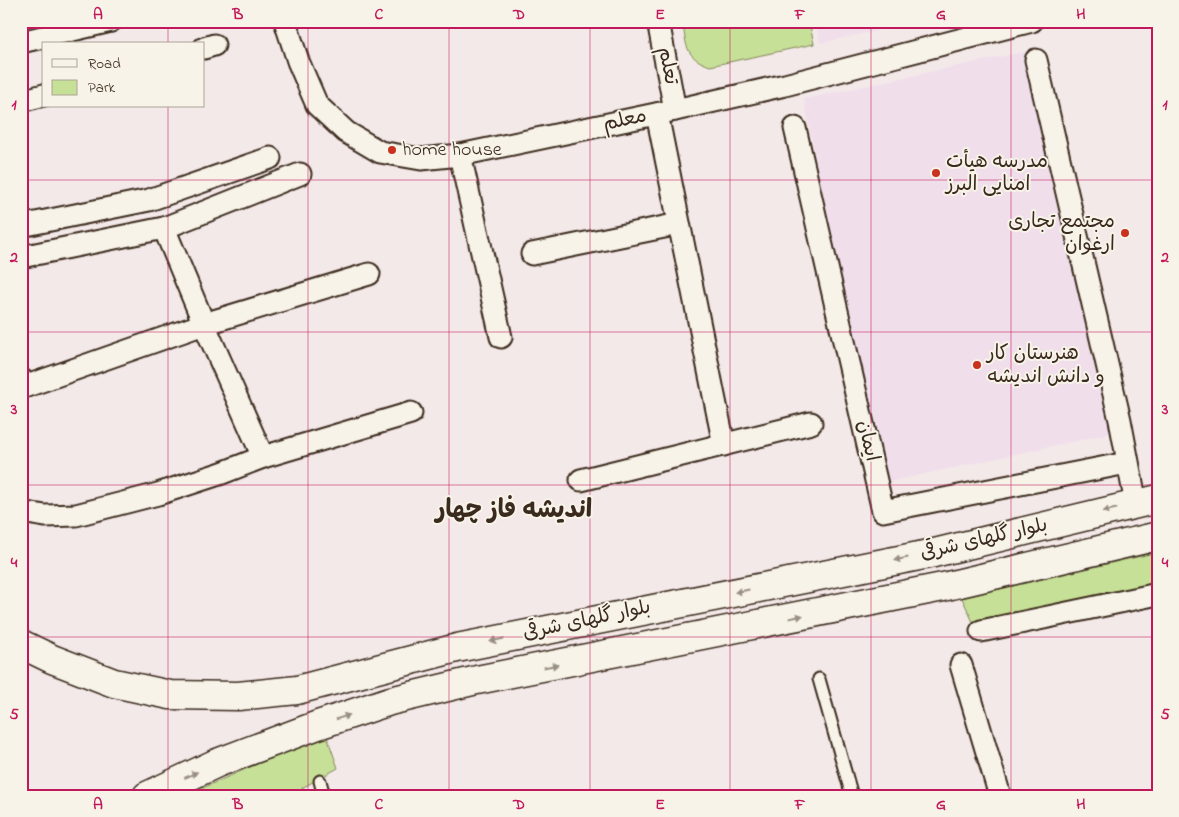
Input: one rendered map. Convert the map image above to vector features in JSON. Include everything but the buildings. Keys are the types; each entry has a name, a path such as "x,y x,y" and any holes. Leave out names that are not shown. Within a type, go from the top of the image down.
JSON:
{"main road":[{"name":"بلوار گلهای شرقی","path":"21,644 52,659 114,683 170,695 238,696 297,690 457,648 934,553 1147,501"},
{"name":"بلوار گلهای شرقی","path":"147,796 217,763 318,725 390,701 477,680 942,587 1158,536"}],"street":[{"path":"21,42 41,30 111,21"},
{"name":"معلم","path":"285,21 298,61 317,105 346,132 380,152 421,158 460,155 666,112 786,85 1032,21"},
{"name":"تعلم","path":"658,21 679,224 724,445"},
{"path":"1036,60 1120,420 1128,464 1147,501"},
{"path":"21,101 42,96"},
{"name":"ایمان","path":"795,128 883,511 1128,464"},
{"path":"460,155 501,337"},
{"path":"21,226 149,200 270,158"},
{"path":"21,257 164,228 300,174"},
{"path":"532,254 679,224"},
{"path":"164,228 263,457"},
{"path":"22,385 204,324 369,274"},
{"path":"21,512 45,516 76,516 158,494 263,457 411,413"},
{"path":"581,480 811,423"},
{"path":"981,630 1158,594"},
{"path":"961,665 1000,796"}],"lane":[{"path":"820,679 852,796"},
{"path":"320,781 324,796"}],"shaded area":[{"path":"815,21 923,21 820,43"},
{"path":"1027,51 1112,433 884,483 842,297 804,99"}],"green space":[{"path":"682,21 809,21 814,44 710,66 695,59 691,54 686,43"},
{"path":"1158,552 1158,587 973,622 962,598"},
{"path":"326,734 338,768 302,788 304,796 184,796"}],"place":[{"name":"home house","path":"392,150"},
{"name":"مدرسه هیأت امنایی البرز","path":"936,173"},
{"name":"مجتمع تجاری ارغوان","path":"1125,233"},
{"name":"هنرستان کار و دانش اندیشه","path":"977,365"}],"district":[{"name":"اندیشه فاز چهار","path":"514,511"}]}
